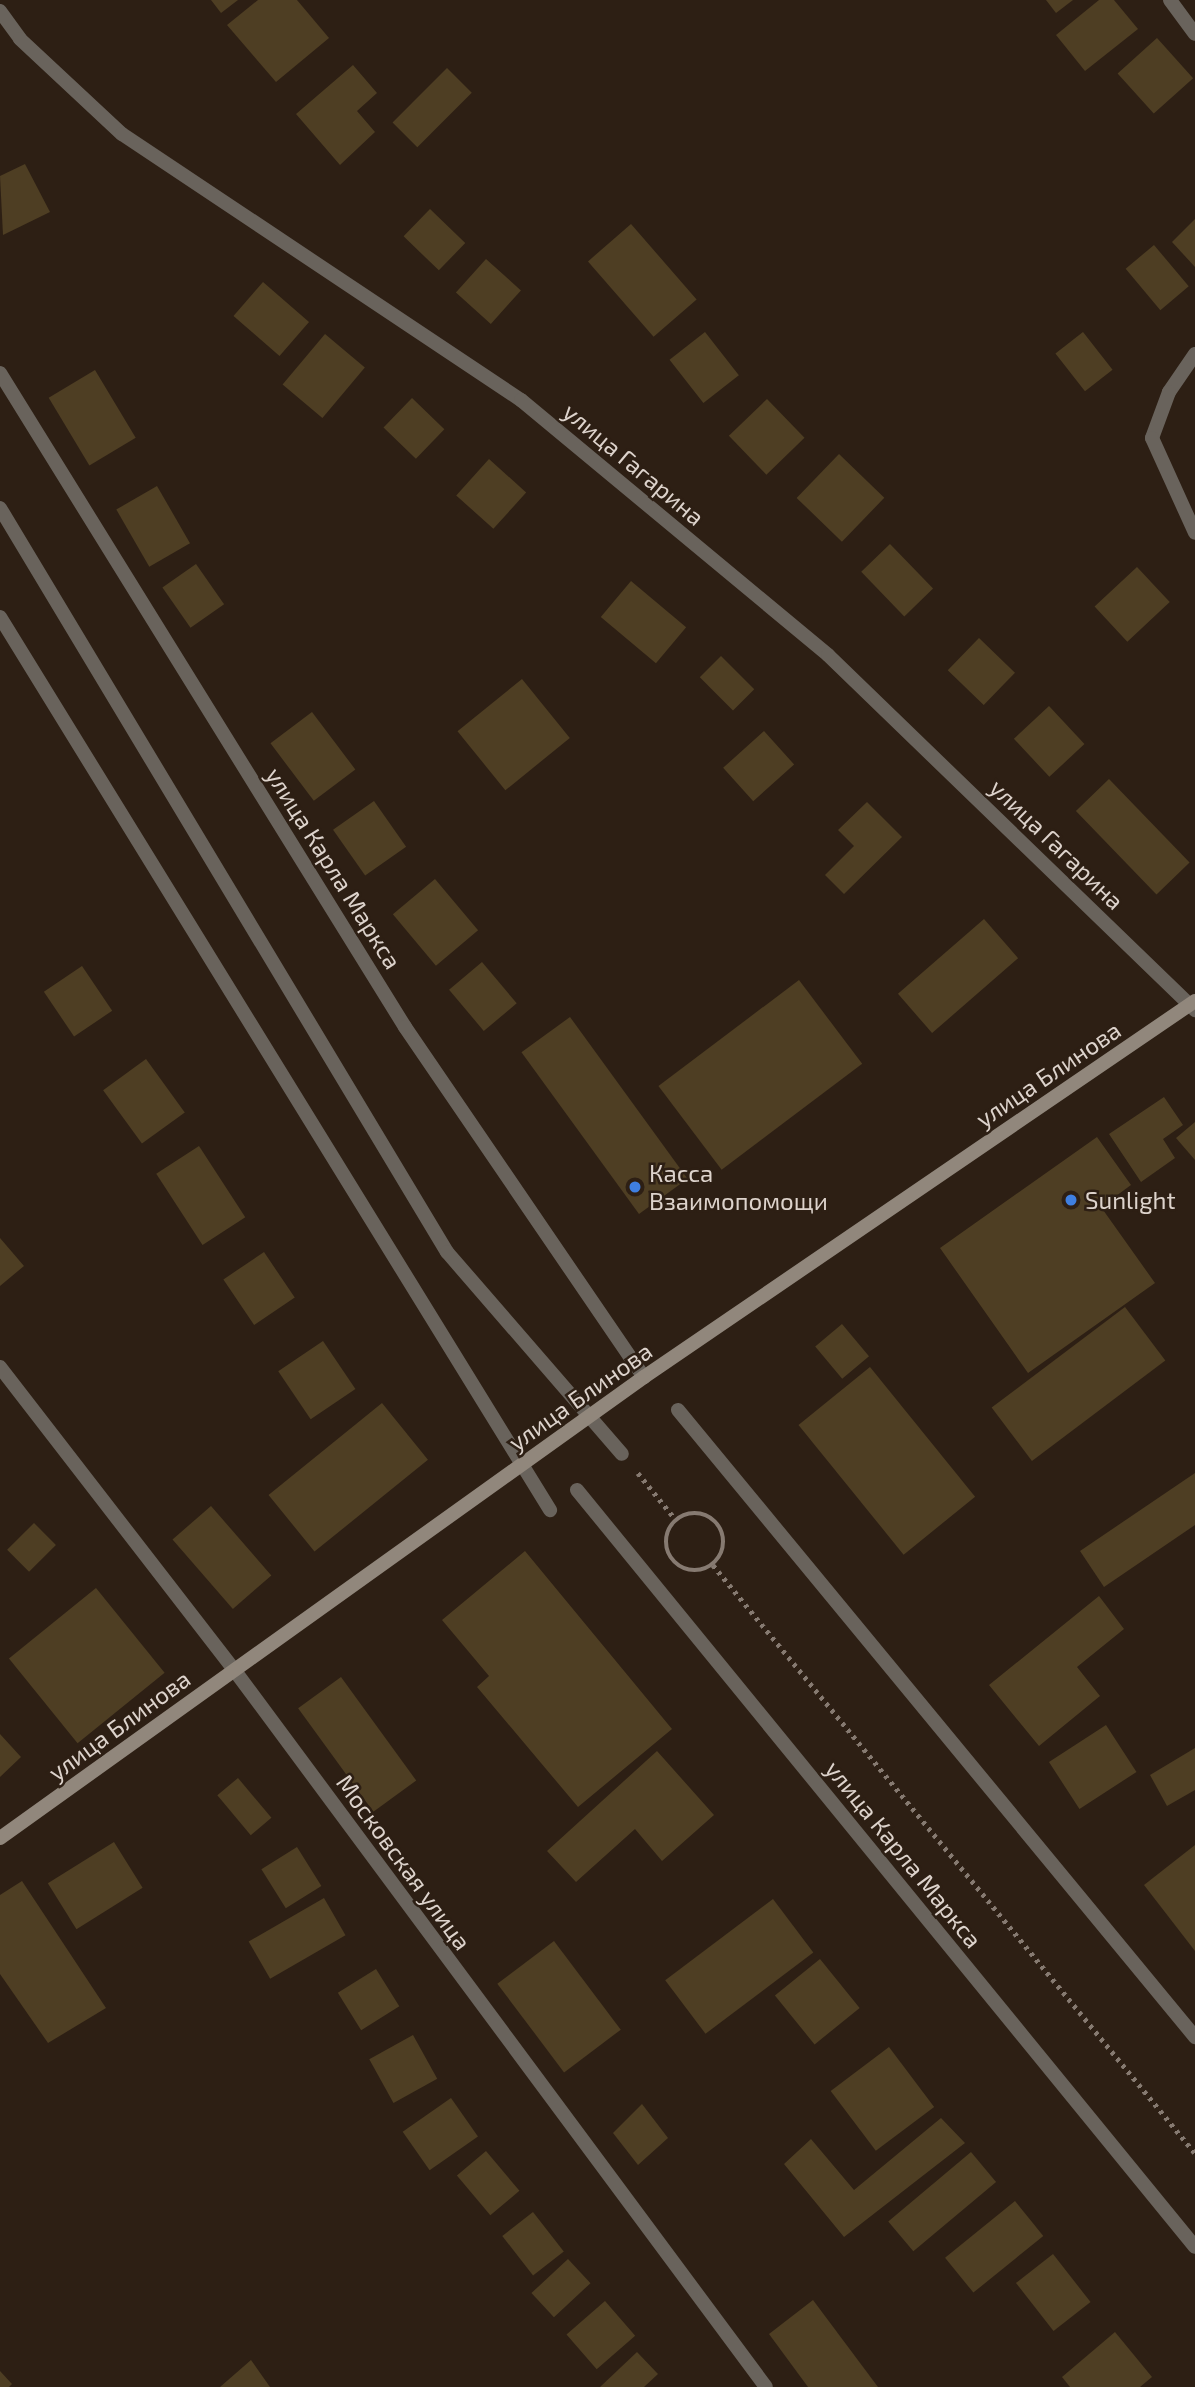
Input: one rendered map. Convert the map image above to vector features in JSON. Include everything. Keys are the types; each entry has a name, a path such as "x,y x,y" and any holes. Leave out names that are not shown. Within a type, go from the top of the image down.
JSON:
{"main road":[{"name":"улица Блинова","path":"0,1838 644,1377 1194,1005"}],"street":[{"path":"1170,0 1195,34"},
{"name":"улица Гагарина","path":"0,11 20,39 121,134 521,400 818,646 1194,1005"},
{"path":"1195,354 1169,391 1152,438 1195,533"},
{"name":"улица Карла Маркса","path":"0,373 405,1027 644,1377"},
{"path":"0,508 447,1252 622,1454"},
{"path":"0,617 520,1466 550,1510"},
{"name":"Московская улица","path":"0,1367 235,1671 766,2387"},
{"path":"678,1410 1195,2038"},
{"name":"улица Карла Маркса","path":"578,1490 1195,2247"}],"path":[{"path":"622,1454 676,1520"},
{"path":"698,1514 717,1524 724,1546 713,1565 692,1571 672,1561 665,1540 676,1520 698,1514"},
{"path":"713,1565 1195,2153"}],"building":[{"path":"211,0 238,0 221,13"},
{"path":"258,0 297,0 329,38 276,82 227,25"},
{"path":"1046,0 1073,0 1056,13"},
{"path":"1099,0 1114,0 1138,29 1085,71 1056,35"},
{"path":"1157,38 1193,78 1154,114 1118,73"},
{"path":"353,65 377,93 357,111 375,132 340,165 296,114"},
{"path":"447,68 472,93 417,147 393,122"},
{"path":"25,164 50,212 3,235 0,176"},
{"path":"430,209 465,243 439,270 404,236"},
{"path":"1195,219 1195,267 1172,242"},
{"path":"631,224 697,299 654,337 588,261"},
{"path":"1154,245 1189,286 1160,310 1126,269"},
{"path":"486,259 521,290 491,324 456,292"},
{"path":"263,282 309,322 280,356 233,316"},
{"path":"705,332 739,375 703,403 670,360"},
{"path":"1083,332 1113,370 1085,391 1055,354"},
{"path":"325,334 365,367 322,418 283,385"},
{"path":"95,370 136,438 89,466 49,398"},
{"path":"412,398 444,429 416,459 384,427"},
{"path":"767,399 805,438 766,475 729,436"},
{"path":"839,454 884,498 842,542 797,498"},
{"path":"489,459 526,492 493,529 456,495"},
{"path":"157,486 190,543 149,567 116,510"},
{"path":"890,544 933,589 904,616 861,572"},
{"path":"196,564 224,604 191,628 162,588"},
{"path":"1137,567 1170,602 1127,642 1095,607"},
{"path":"631,581 686,627 656,663 601,617"},
{"path":"979,638 1015,673 984,705 948,670"},
{"path":"721,656 754,689 733,710 700,677"},
{"path":"522,679 570,738 505,790 457,731"},
{"path":"1049,706 1084,744 1049,777 1014,739"},
{"path":"312,712 355,770 314,801 270,743"},
{"path":"764,731 794,764 753,801 723,768"},
{"path":"1109,779 1190,862 1156,894 1076,811"},
{"path":"374,801 406,847 365,876 333,830"},
{"path":"867,802 902,837 844,894 825,875 854,846 838,830"},
{"path":"435,879 478,930 436,966 393,914"},
{"path":"984,919 1018,958 932,1033 898,994"},
{"path":"482,962 517,1003 484,1031 449,990"},
{"path":"82,966 112,1011 74,1036 44,992"},
{"path":"799,980 862,1064 722,1170 658,1086"},
{"path":"570,1017 688,1179 639,1214 521,1052"},
{"path":"146,1059 185,1112 142,1144 103,1090"},
{"path":"1164,1097 1183,1125 1163,1139 1175,1158 1141,1182 1109,1134"},
{"path":"1195,1122 1195,1160 1176,1138"},
{"path":"1097,1137 1131,1185 1101,1207 1155,1283 1028,1373 940,1248"},
{"path":"199,1146 245,1217 203,1245 156,1174"},
{"path":"0,1238 24,1266 0,1286"},
{"path":"264,1252 295,1298 254,1325 223,1279"},
{"path":"1125,1307 1165,1361 1032,1461 992,1408"},
{"path":"842,1324 869,1356 842,1379 815,1346"},
{"path":"323,1341 355,1389 311,1419 278,1371"},
{"path":"870,1367 975,1497 904,1555 799,1425"},
{"path":"382,1403 428,1460 314,1552 269,1495"},
{"path":"1195,1473 1195,1525 1104,1587 1080,1551"},
{"path":"211,1506 271,1575 233,1609 173,1539"},
{"path":"34,1523 56,1545 29,1572 7,1550"},
{"path":"525,1551 672,1729 578,1807 477,1687 489,1676 442,1620"},
{"path":"96,1588 165,1673 78,1743 9,1658"},
{"path":"1099,1596 1124,1629 1077,1667 1100,1696 1039,1746 989,1685"},
{"path":"341,1677 416,1781 373,1812 298,1708"},
{"path":"1106,1725 1136,1772 1079,1809 1049,1762"},
{"path":"0,1734 21,1757 0,1777"},
{"path":"1195,1748 1195,1790 1167,1806 1150,1775"},
{"path":"657,1751 714,1815 662,1861 635,1829 576,1882 547,1851"},
{"path":"238,1778 271,1818 251,1835 217,1795"},
{"path":"114,1842 143,1888 76,1929 48,1883"},
{"path":"1195,1845 1195,1951 1144,1885"},
{"path":"297,1847 321,1886 286,1908 261,1869"},
{"path":"22,1881 106,2008 48,2043 0,1974 0,1895"},
{"path":"324,1898 346,1935 270,1979 249,1942"},
{"path":"773,1899 813,1953 706,2034 665,1980"},
{"path":"554,1941 621,2030 564,2072 497,1984"},
{"path":"820,1959 860,2008 815,2044 775,1996"},
{"path":"376,1969 399,2006 361,2030 338,1993"},
{"path":"413,2035 437,2079 394,2103 369,2059"},
{"path":"889,2047 934,2107 876,2151 831,2091"},
{"path":"451,2098 478,2137 430,2170 403,2132"},
{"path":"642,2104 668,2138 638,2165 613,2133"},
{"path":"941,2118 965,2143 844,2237 784,2164 811,2139 854,2190"},
{"path":"486,2151 519,2191 490,2215 457,2175"},
{"path":"971,2152 996,2182 913,2251 888,2221"},
{"path":"1015,2201 1043,2236 973,2293 945,2258"},
{"path":"533,2212 564,2251 533,2275 502,2236"},
{"path":"1053,2254 1091,2302 1054,2331 1016,2283"},
{"path":"568,2259 591,2283 554,2317 531,2293"},
{"path":"813,2300 878,2387 808,2387 769,2334"},
{"path":"605,2301 635,2336 597,2369 567,2334"},
{"path":"1115,2332 1152,2377 1140,2387 1070,2387 1062,2377"},
{"path":"637,2352 658,2374 644,2387 600,2387"},
{"path":"251,2360 270,2387 220,2387"},
{"path":"0,2371 12,2384 9,2387 0,2387"}],"place":[{"name":"Касса Взаимопомощи","path":"635,1187"},
{"name":"Sunlight","path":"1071,1200"}]}
